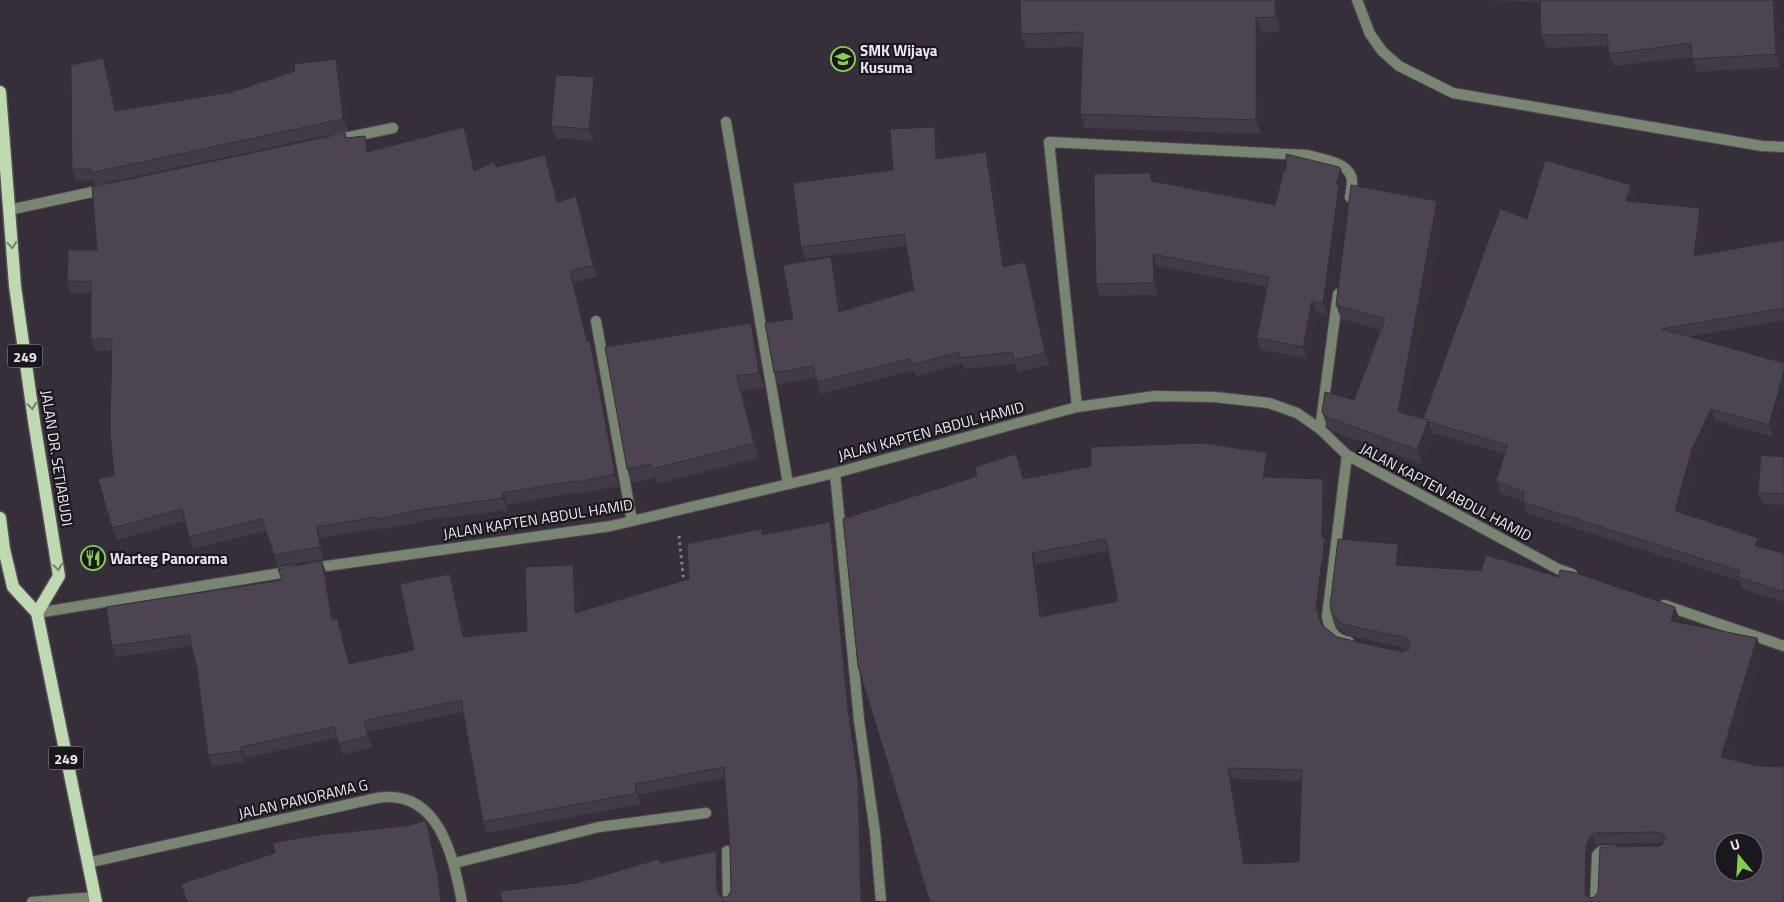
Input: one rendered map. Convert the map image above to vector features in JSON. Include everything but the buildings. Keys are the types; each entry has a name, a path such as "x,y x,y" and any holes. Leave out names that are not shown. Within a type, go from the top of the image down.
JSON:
{"main road":[{"name":"JALAN DR. SETIABUDI","path":"0,92 18,305 59,576 38,614"},
{"path":"0,518 4,549 13,586 38,614"},
{"name":"249","path":"38,614 95,899"}],"street":[{"path":"1357,0 1370,34 1382,50 1400,66 1453,93 1762,146 1784,147"},
{"path":"726,122 788,484"},
{"path":"325,142 393,128"},
{"path":"1076,406 1049,142 1307,155 1340,165 1349,172 1352,180 1349,209"},
{"path":"9,210 114,188"},
{"path":"1320,429 1339,286"},
{"path":"596,321 632,521"},
{"name":"JALAN KAPTEN ABDUL HAMID","path":"38,614 335,564 611,526 835,473 1076,406 1155,396 1214,397 1269,403 1297,413 1320,429 1347,455 1558,569 1586,578"},
{"path":"1347,455 1327,617 1330,630 1342,641 1361,645"},
{"path":"835,473 859,720 875,832 880,902"},
{"path":"1652,601 1784,646"},
{"name":"JALAN PANORAMA G","path":"87,863 385,797 399,798 414,804 429,814 437,824 455,863 462,902"},
{"path":"455,863 599,826 706,813"},
{"path":"1595,902 1596,855 1601,851 1623,850"},
{"path":"727,851 728,902"},
{"path":"32,902 95,899"}],"path":[{"path":"677,510 684,587"}],"place":[{"name":"SMK Wijaya Kusuma","path":"843,59"},
{"name":"Warteg Panorama","path":"93,558"}]}
